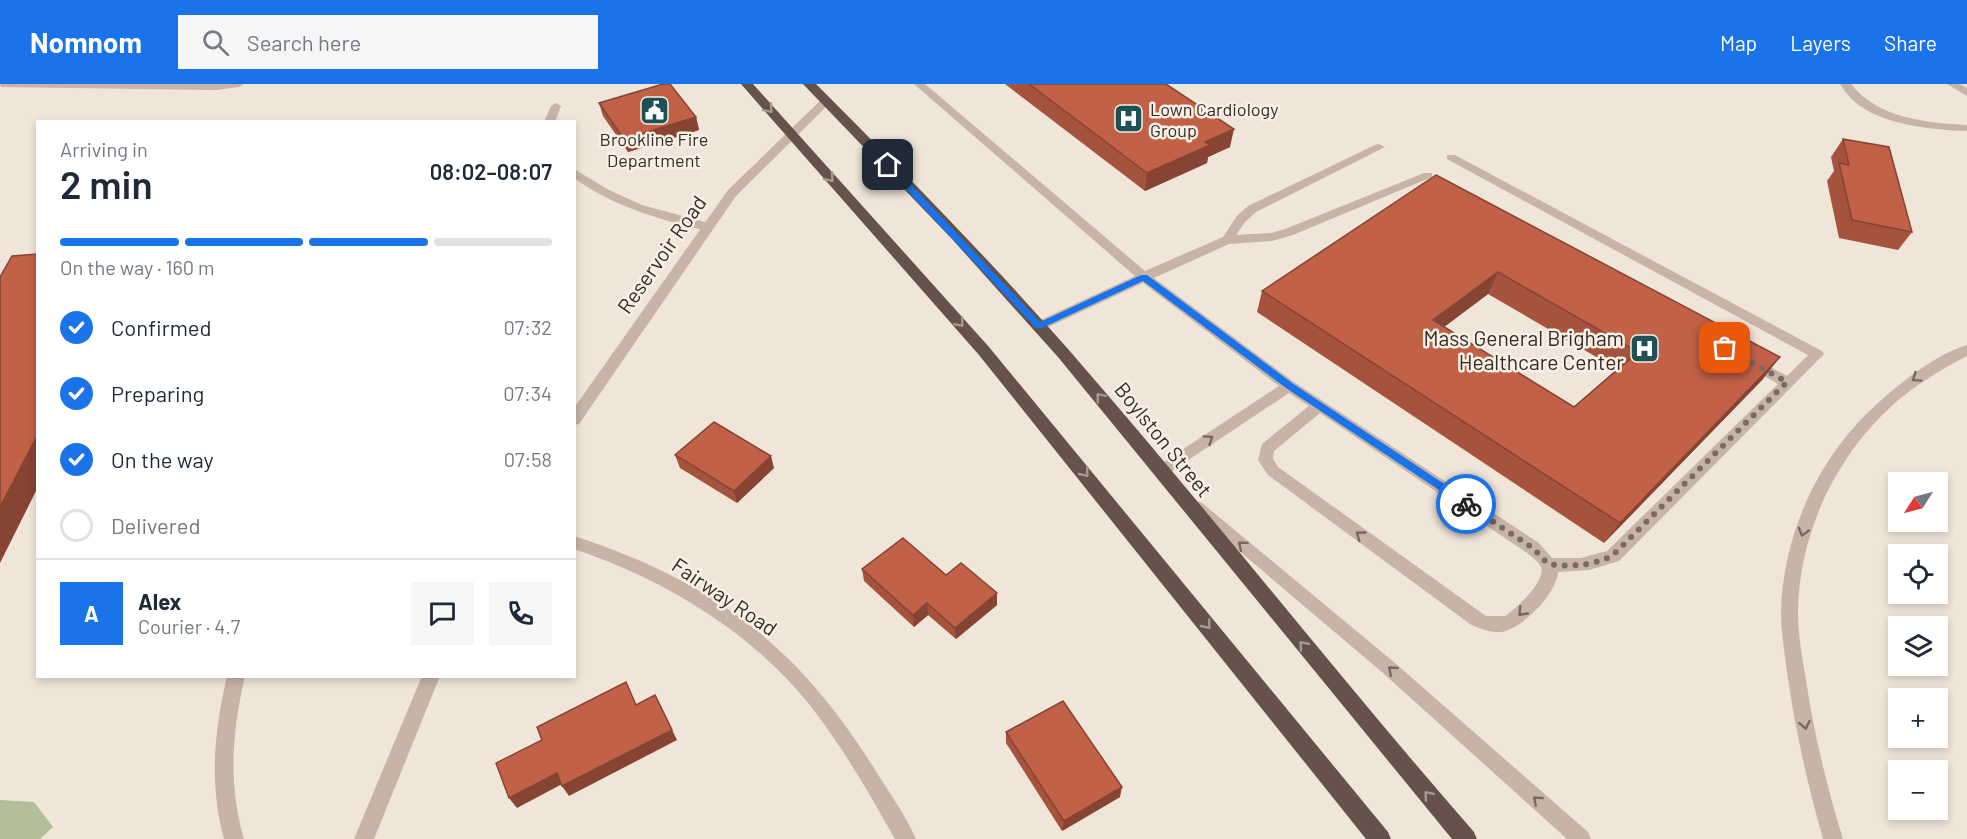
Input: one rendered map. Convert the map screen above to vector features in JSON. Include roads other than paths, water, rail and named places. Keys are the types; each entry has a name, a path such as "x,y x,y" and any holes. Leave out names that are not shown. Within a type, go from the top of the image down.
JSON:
{"highway":[{"path":"747,84 984,351 1380,839"},
{"name":"Boylston Street","path":"809,84 953,232 1039,326 1382,741 1466,839"}],"street":[{"path":"1,84 216,87 239,84"},
{"path":"919,84 1144,277 1289,386 1533,548 1548,564 1551,577 1549,582 1513,621 1491,625 1468,615 1273,471 1264,455 1267,448 1319,406"},
{"path":"1845,84 1861,101 1897,118 1925,125 1967,128"},
{"path":"1952,84 1967,93"},
{"name":"Reservoir Road","path":"576,417 736,188 826,101"},
{"path":"550,120 556,106"},
{"path":"1227,240 1241,219 1252,209 1378,147"},
{"path":"1451,157 1817,354 1612,556 1593,564 1580,566 1548,564"},
{"path":"576,173 605,192 651,212 708,227"},
{"path":"1039,326 1227,240 1284,234 1422,177 1437,191"},
{"path":"1833,839 1816,784 1793,650 1790,601 1798,553 1809,511 1824,481 1859,427 1880,406 1915,378 1967,350"},
{"path":"1736,354 1787,382"},
{"path":"1161,471 1289,386"},
{"path":"1175,489 1389,668 1581,839"},
{"name":"Fairway Road","path":"576,543 646,570 745,631 772,654 819,705 848,746 906,839"},
{"path":"234,839 223,764 226,716 236,678"},
{"path":"364,839 430,678"}],"place":[{"name":"Brookline Fire Department","path":"654,110"},
{"name":"Lown Cardiology Group","path":"1129,119"},
{"name":"Mass General Brigham Healthcare Center","path":"1645,349"}]}
